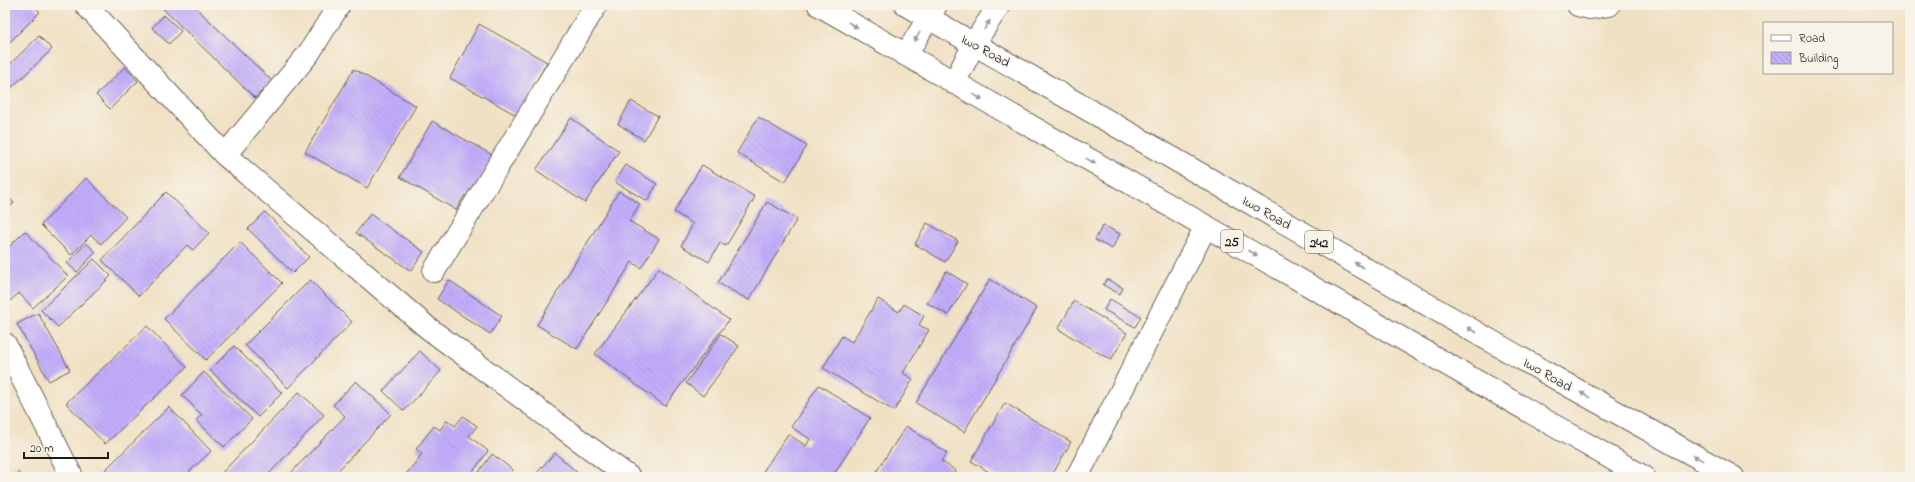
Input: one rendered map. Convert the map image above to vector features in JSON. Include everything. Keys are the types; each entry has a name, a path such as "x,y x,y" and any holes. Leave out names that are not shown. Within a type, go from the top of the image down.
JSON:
{"main road":[{"path":"86,5 225,155 428,328 629,477"},
{"path":"225,155 309,53 339,5"},
{"path":"434,271 596,5"},
{"name":"25","path":"819,5 1644,477"},
{"name":"Iwo Road","path":"906,5 932,11 974,44 1557,379 1732,477"},
{"path":"954,83 974,44 999,5"},
{"path":"1578,5 1590,8 1609,5"},
{"path":"906,56 932,11"},
{"path":"1077,477 1206,226"},
{"path":"5,344 72,477"}],"building":[{"path":"14,5 33,5 40,12 5,47 5,14"},
{"path":"159,5 193,5 272,81 255,98"},
{"path":"164,15 181,31 169,44 152,28"},
{"path":"479,24 547,62 518,116 450,78"},
{"path":"39,36 52,49 5,94 5,69"},
{"path":"125,67 138,81 110,109 96,95"},
{"path":"354,69 416,106 367,188 305,152"},
{"path":"631,101 658,116 644,140 618,124"},
{"path":"758,117 807,146 785,182 737,153"},
{"path":"571,118 619,151 585,203 536,170"},
{"path":"432,121 494,156 470,198 465,195 456,210 400,177"},
{"path":"626,165 657,184 647,201 615,182"},
{"path":"702,165 755,197 726,246 720,243 709,262 681,246 693,224 674,212"},
{"path":"86,178 126,217 101,244 91,235 71,255 41,225"},
{"path":"619,191 640,204 629,221 659,239 641,268 632,262 577,349 537,325"},
{"path":"166,192 209,233 193,250 187,245 139,296 102,260"},
{"path":"5,194 14,203 5,211"},
{"path":"767,202 797,219 749,300 718,283"},
{"path":"265,212 309,257 293,273 248,229"},
{"path":"370,214 424,252 411,271 356,233"},
{"path":"927,223 958,241 945,262 915,244"},
{"path":"1103,225 1120,234 1112,249 1095,240"},
{"path":"25,231 68,276 33,308 19,293 9,302 5,297 5,251"},
{"path":"240,242 282,283 206,360 164,319"},
{"path":"86,243 96,252 77,272 67,263"},
{"path":"94,259 111,276 58,327 41,310"},
{"path":"659,268 729,320 665,406 595,354"},
{"path":"946,271 967,284 948,315 927,303"},
{"path":"990,279 1037,308 964,432 916,403"},
{"path":"1107,279 1123,288 1120,294 1103,285"},
{"path":"310,280 352,322 288,388 245,345"},
{"path":"449,280 502,316 490,334 437,299"},
{"path":"878,299 899,312 904,304 924,316 919,325 929,330 903,373 913,379 894,411 823,368 842,336 852,342"},
{"path":"1110,299 1141,317 1135,327 1104,310"},
{"path":"1074,301 1127,333 1111,360 1058,329"},
{"path":"38,313 70,370 49,381 17,324"},
{"path":"147,326 187,367 105,444 66,403"},
{"path":"721,334 739,346 703,396 686,383"},
{"path":"234,346 282,393 258,417 210,370"},
{"path":"420,351 441,371 404,411 383,391"},
{"path":"204,372 252,419 224,447 196,420 202,415 182,395"},
{"path":"356,381 391,414 332,477 287,477 345,416 333,405"},
{"path":"819,385 870,418 832,477 761,477 760,476 788,434 806,446 810,439 791,427"},
{"path":"299,392 324,415 266,477 218,477"},
{"path":"1005,403 1071,442 1051,477 997,477 971,461"},
{"path":"169,407 211,451 184,477 102,477 100,475"},
{"path":"463,416 477,426 469,436 488,451 469,477 404,477 422,454 416,449 434,426 440,430 447,420 455,426"},
{"path":"906,426 947,453 941,461 956,471 952,477 873,477"},
{"path":"555,453 582,477 533,477"},
{"path":"492,454 513,470 508,477 475,477"},
{"path":"18,472 22,477 10,477"}]}
